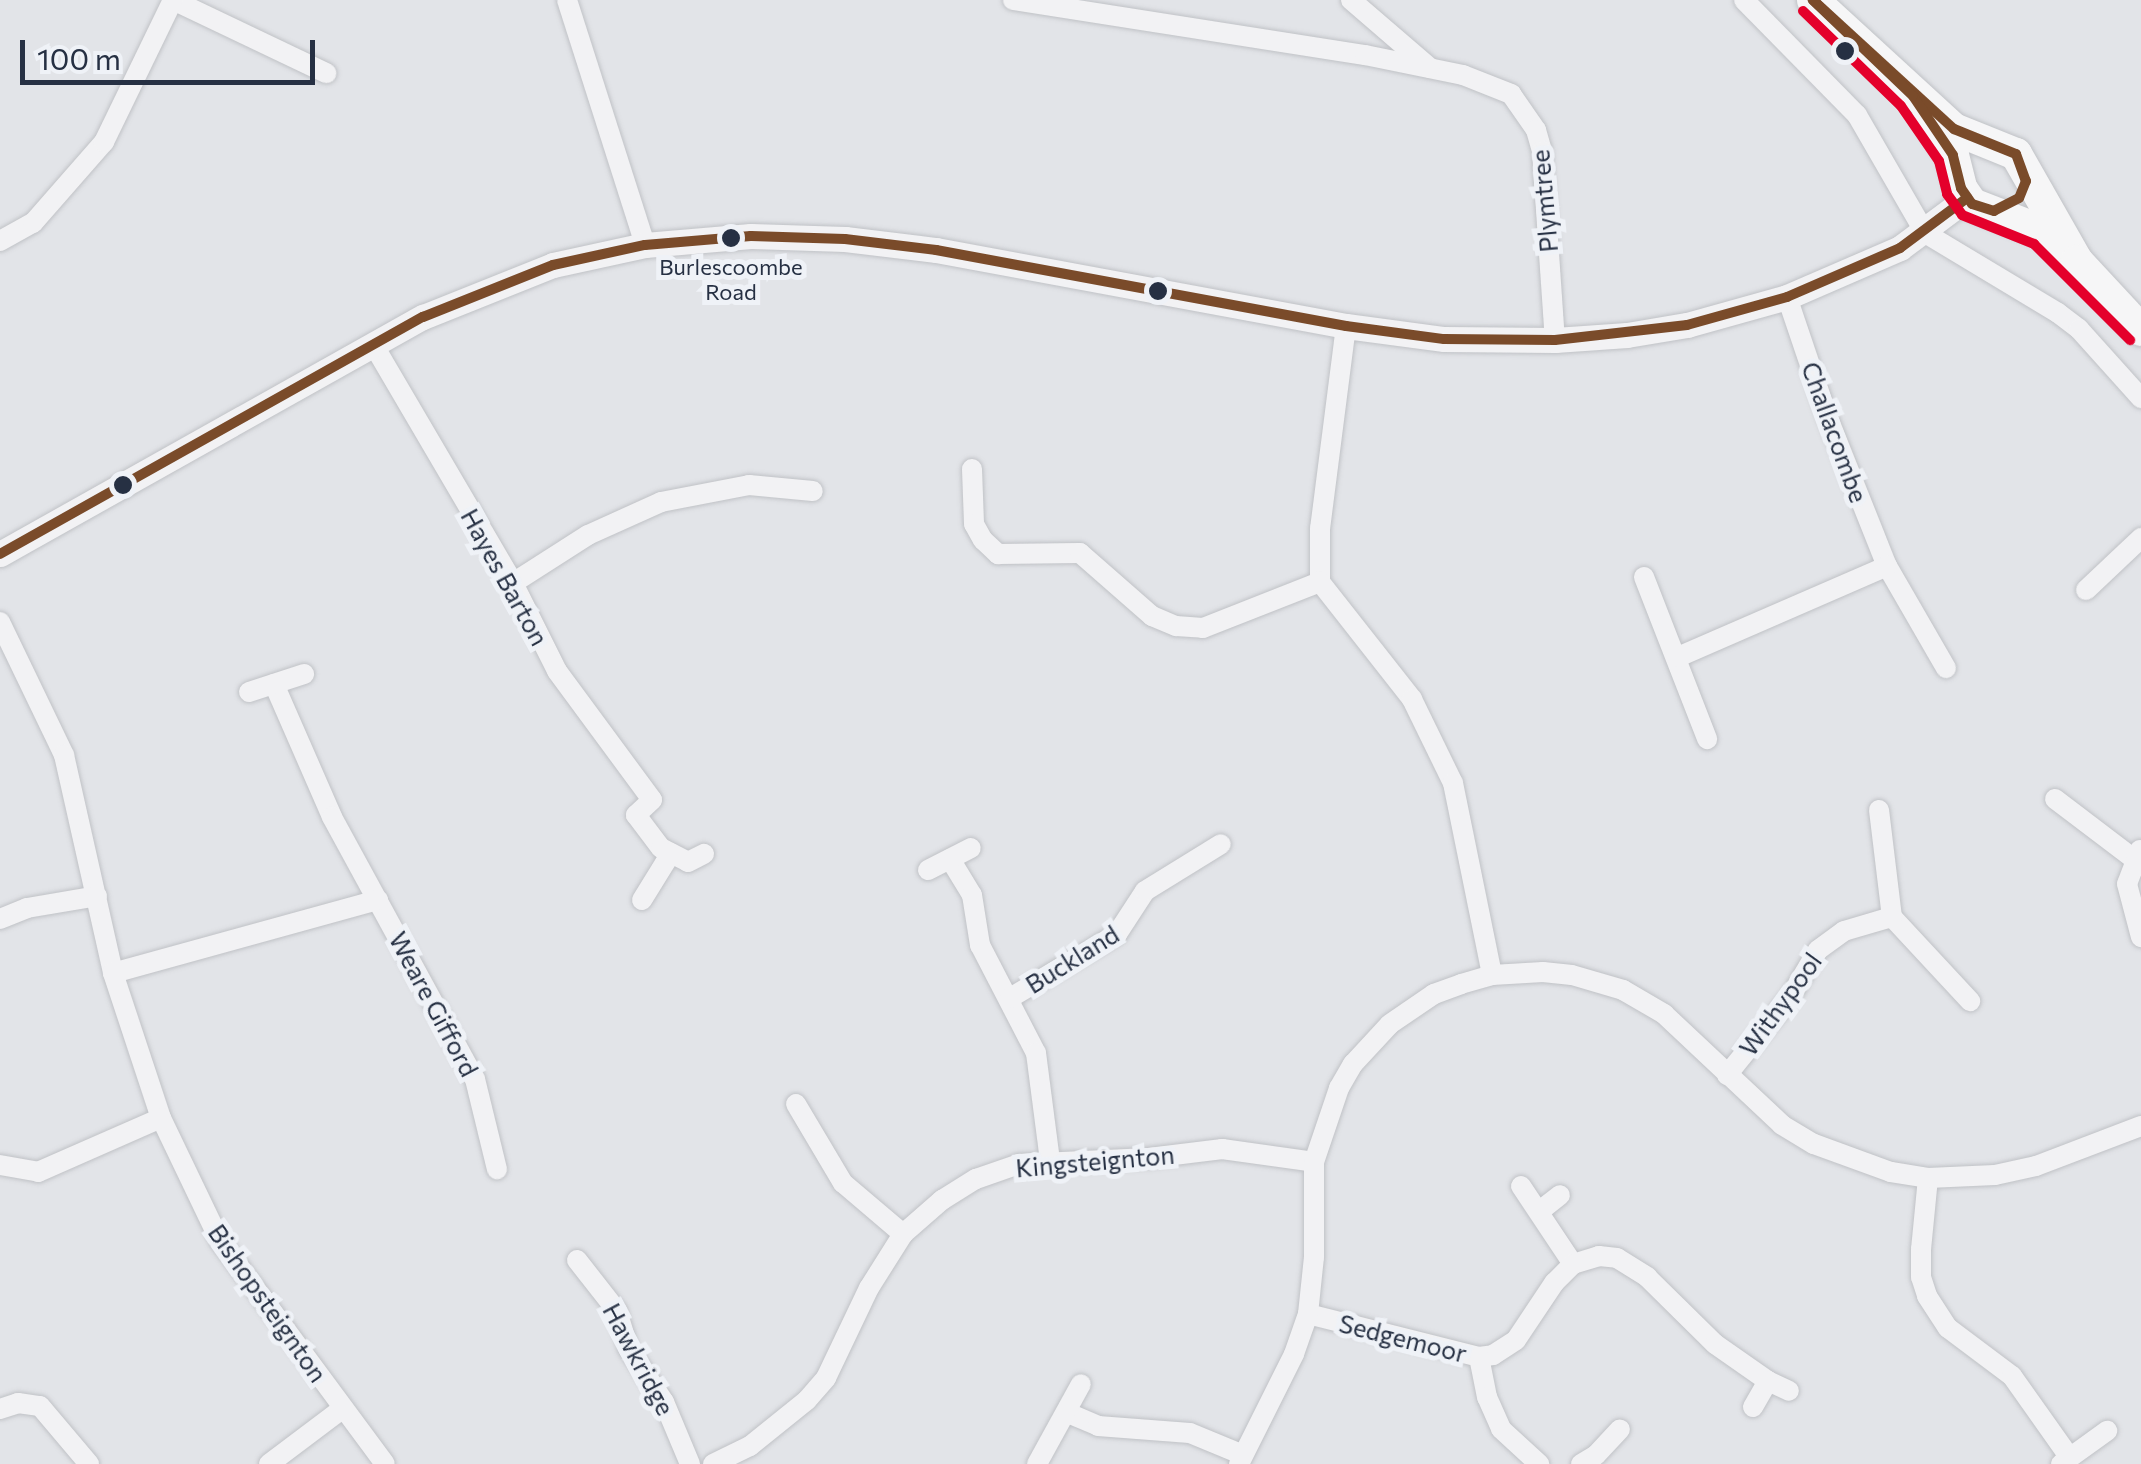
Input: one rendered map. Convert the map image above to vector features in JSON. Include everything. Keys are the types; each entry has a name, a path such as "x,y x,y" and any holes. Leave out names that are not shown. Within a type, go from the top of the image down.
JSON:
{"main road":[{"path":"1812,0 1913,96 1954,129 2016,154 2078,260"},
{"path":"1913,96 1953,155 1973,195 2042,231 2078,260 2141,330"},
{"path":"1973,195 1966,158 1975,150 1996,145"},
{"path":"1973,195 2018,198 2026,181 2024,170"}],"street":[{"path":"0,241 33,223 104,142 173,0 326,73"},
{"path":"567,0 644,245"},
{"name":"Plymtree","path":"1018,0 1087,7 1365,55 1492,83 1524,108 1536,130 1555,340"},
{"name":"Plymtree","path":"1350,0 1432,69"},
{"path":"1744,0 1857,115 1924,233 2058,313 2079,329 2141,398"},
{"path":"1365,55 1380,26"},
{"path":"0,554 372,344 512,278 644,245 751,236 845,239 936,250 1346,326 1444,339 1555,340 1626,335 1687,324 1787,297 1868,265 1924,233 1973,195"},
{"name":"Challacombe","path":"1787,297 1828,418 1886,566 1946,668"},
{"path":"1346,326 1320,528 1320,582 1412,699 1454,783 1492,974"},
{"name":"Hayes Barton","path":"372,344 513,583 557,671 652,800 636,815 661,848 670,853"},
{"path":"972,469 974,524 998,554 1080,552 1152,616 1176,626 1204,628 1320,582"},
{"path":"513,583 588,535 661,502 749,485 813,491"},
{"path":"2086,590 2141,538"},
{"path":"1678,657 1886,566"},
{"path":"1644,577 1707,739"},
{"name":"Bishopsteignton","path":"0,622 64,755 113,973 161,1118 220,1240 385,1464"},
{"path":"249,692 304,674"},
{"name":"Weare Gifford","path":"274,684 306,766 475,1079 496,1169"},
{"path":"2055,799 2137,854 2128,898 2141,937"},
{"path":"1880,810 1892,916 1970,1002"},
{"name":"Buckland","path":"1010,998 1118,934 1154,884 1221,844"},
{"path":"928,870 972,848"},
{"path":"642,900 670,853 688,862 704,854"},
{"name":"Buckland","path":"950,859 972,895 980,945 1010,998 1041,1074 1050,1162"},
{"path":"0,919 27,908 97,896"},
{"path":"113,973 378,900"},
{"name":"Withypool","path":"1727,1076 1791,996 1826,942 1844,931 1892,916"},
{"path":"1068,1413 1098,1426 1190,1433 1240,1459 1294,1354 1308,1314 1314,1257 1314,1162 1339,1088 1371,1042 1434,994 1492,974 1572,975 1623,990 1664,1014 1782,1124 1814,1144 1856,1162 1928,1178 1995,1175 2036,1166 2141,1126"},
{"path":"796,1104 843,1183 904,1234"},
{"path":"0,1165 38,1172 161,1118"},
{"name":"Kingsteignton","path":"713,1464 755,1455 826,1378 869,1288 904,1234 942,1200 976,1179 1019,1164 1150,1158 1222,1148 1314,1162"},
{"path":"1928,1178 1921,1277 1927,1296 1948,1328 2012,1376 2065,1461 2107,1432"},
{"path":"1521,1186 1573,1264 1599,1256 1632,1265 1715,1344 1789,1391"},
{"path":"1540,1210 1560,1195"},
{"name":"Hawkridge","path":"577,1260 617,1311 628,1348 664,1402 690,1464"},
{"name":"Sedgemoor","path":"1308,1314 1479,1358 1516,1340 1554,1283 1573,1264"},
{"path":"1479,1358 1487,1397 1502,1429 1539,1464"},
{"path":"1753,1407 1768,1381"},
{"path":"1037,1464 1082,1384"},
{"path":"0,1409 18,1402 40,1406 89,1464"},
{"path":"269,1464 342,1409"},
{"path":"1581,1464 1596,1456 1620,1429"}],"transit line":[{"path":"1813,0 1954,129 2016,154 2026,181 2019,198 1994,211 1972,204 1961,188 1953,155 1913,96 1813,0"},
{"path":"1803,11 1901,106 1939,161 1947,194 1962,215 2034,244 2130,340"},
{"path":"0,554 423,317 553,265 645,245 751,236 845,239 936,250 1346,326 1444,339 1555,340 1687,325 1787,297 1900,248 1967,198"}],"place":[{"name":"Burlescoombe Road","path":"731,238"}]}
